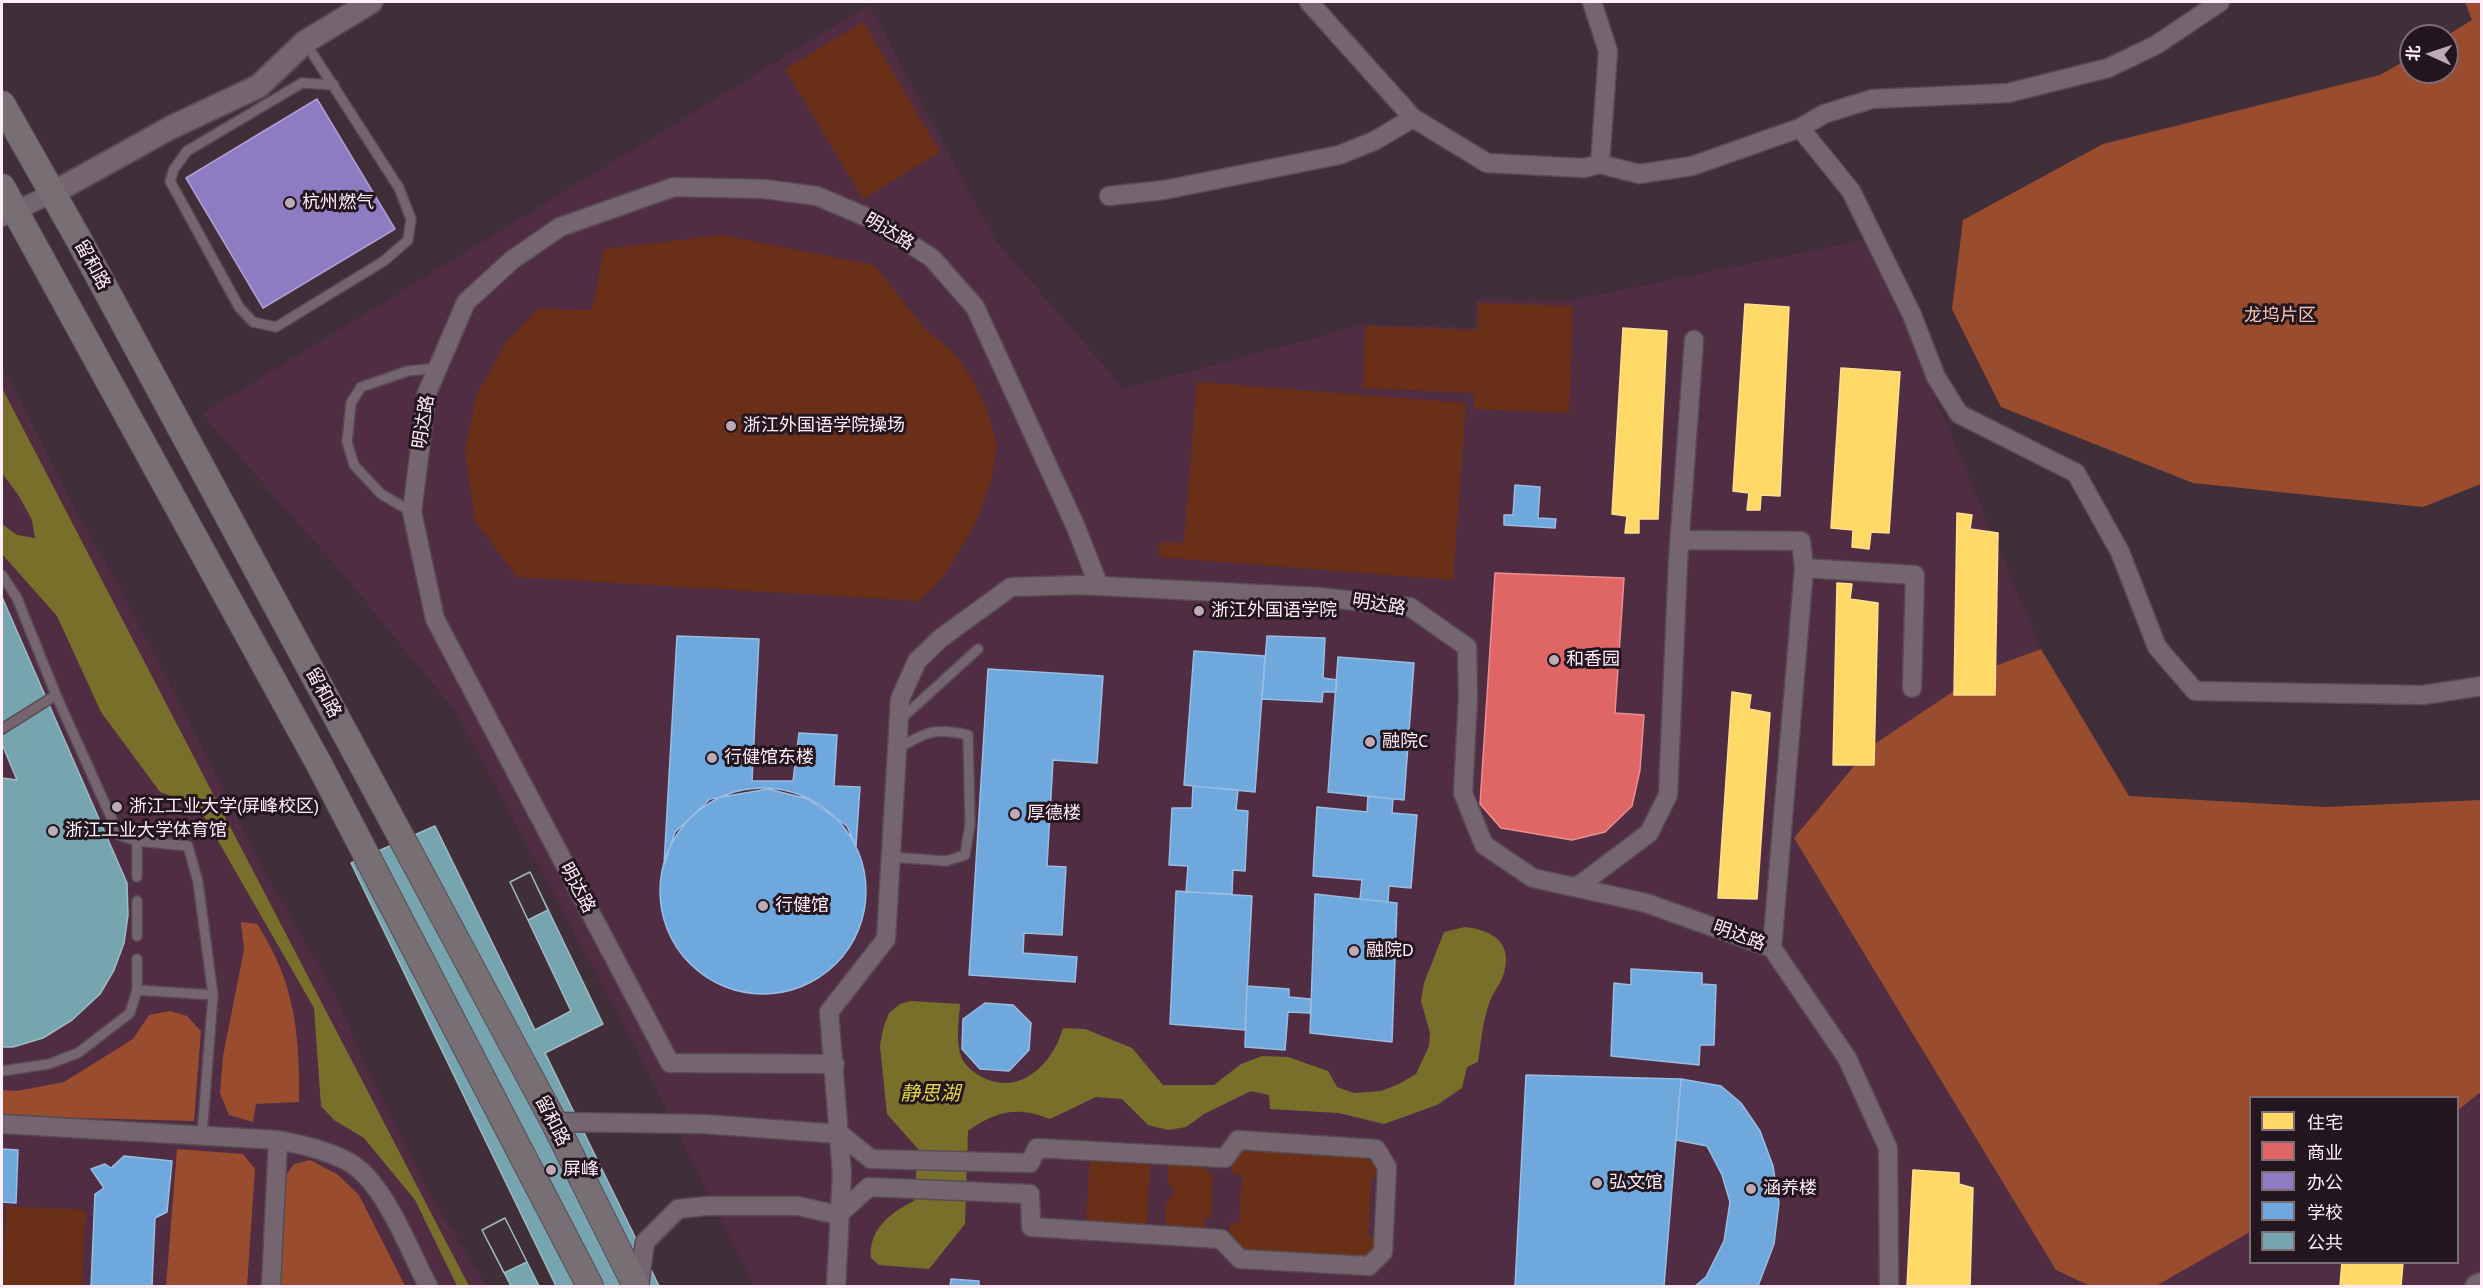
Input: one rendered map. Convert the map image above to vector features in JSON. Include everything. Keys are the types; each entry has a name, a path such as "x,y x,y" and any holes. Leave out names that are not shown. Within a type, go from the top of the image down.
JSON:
{"main road":[{"name":"留和路","path":"2,104 79,240 554,1122 637,1287"},
{"name":"留和路","path":"2,187 8,214 319,764 590,1287"}],"street":[{"path":"8,214 51,194 170,128 259,86 305,42 370,2"},
{"path":"1309,2 1413,118 1487,162 1584,168 1600,164 1639,174 1692,166 1800,128 1824,114 1872,99 2008,93 2108,68 2156,45 2220,2"},
{"path":"1592,2 1608,51 1600,164"},
{"path":"1109,196 1164,190 1339,155 1374,141 1413,118"},
{"path":"1800,128 1851,190 1912,315 1936,377 1959,414 2076,473 2120,552 2157,647 2195,691 2423,695 2481,686"},
{"name":"明达路","path":"835,1064 670,1063 435,619 412,512 427,393 466,302 512,260 561,227 674,187 764,189 817,196 871,219 932,258 975,307 1075,525 1099,586 1319,597 1410,607 1467,647 1468,697 1463,793 1484,845 1533,878 1647,903 1772,948 1847,1058 1888,1148 1889,1287"},
{"path":"1576,887 1648,833 1668,795 1680,540 1694,340"},
{"path":"1680,540 1801,542 1804,568 1772,948"},
{"path":"1804,568 1915,575 1912,688"},
{"path":"836,1287 838,1215 842,1174 835,1064 829,1012 886,939 900,699 917,661 941,638 1011,587 1099,586"},
{"path":"554,1122 703,1124 840,1134 871,1159 1030,1163 1037,1148 1226,1158 1238,1140 1376,1149 1387,1167 1383,1252 1369,1266 1240,1259 1221,1239 1031,1227 1030,1194 870,1187 838,1215"},
{"path":"2,1124 278,1140 320,1149 351,1164 380,1192 428,1287"},
{"path":"271,1287 278,1140"},
{"path":"637,1287 645,1242 678,1209 707,1206 798,1206 838,1215"},
{"path":"2477,1287 2481,1284"}],"lane":[{"path":"305,42 334,85 399,188 411,219 408,240 384,261 276,327 253,322 239,307 170,181 174,169 187,151 302,83 334,85"},
{"path":"412,512 381,494 354,465 347,442 351,403 361,387 408,370 437,368"},
{"path":"2,575 17,598 56,695 119,835 137,841 188,846 198,882 213,995 202,1135"},
{"path":"899,720 978,649"},
{"path":"2,729 56,695"},
{"path":"891,857 946,861 965,855 970,824 968,735 948,729 924,732 897,748"},
{"path":"137,841 137,877"},
{"path":"137,901 137,936"},
{"path":"2,1071 50,1064 78,1053 130,1013 138,990 138,959"},
{"path":"138,990 213,995"}],"shaded area":[{"name":"浙江外国语学院","path":"869,5 996,241 1124,389 1366,324 1475,328 1476,299 1572,300 1869,239 2041,649 1987,669 1794,839 2056,1270 2090,1286 753,1286 642,1059 456,712 342,573 202,414"},
{"path":"863,22 940,152 863,199 785,69"},
{"name":"浙江外国语学院操场","path":"722,235 874,265 925,329 955,354 972,379 986,407 997,444 991,482 975,524 943,577 919,601 517,577 475,521 465,450 477,394 507,341 538,309 592,310 604,249"},
{"path":"1478,303 1573,306 1569,413 1474,409 1474,393 1363,388 1365,326 1477,330"},
{"name":"浙江工业大学(屏峰校区)","path":"2,365 75,510 123,593 268,878 334,992 362,1057 436,1205 487,1286 2,1286"},
{"path":"1197,382 1466,403 1453,580 1158,557 1160,542 1184,543"},
{"path":"2481,1092 2481,1286 2156,1286 2249,1233 2249,1264 2459,1264 2459,1109"},
{"path":"1240,1148 1371,1156 1380,1167 1379,1178 1372,1177 1368,1235 1377,1236 1374,1249 1369,1255 1362,1257 1237,1249 1229,1237 1230,1223 1239,1223 1242,1174 1232,1175 1232,1160"},
{"path":"1090,1158 1150,1163 1147,1225 1086,1221"},
{"path":"1169,1161 1207,1165 1206,1173 1213,1174 1211,1217 1204,1219 1204,1228 1165,1227 1166,1204 1174,1192 1167,1179"},
{"path":"6,1206 86,1210 82,1286 2,1286"}],"green space":[{"name":"龙坞片区","path":"2465,2 2482,2 2481,484 2423,507 2193,483 2001,407 1952,309 1963,220 2103,144 2380,75 2399,64 2399,84 2459,84 2459,28 2472,20"},
{"path":"2041,649 2129,796 2324,807 2481,800 2481,1092 2459,1109 2459,1096 2249,1096 2249,1233 2156,1286 2090,1286 2056,1270 1794,838 1870,747 1987,669"},
{"path":"241,922 257,924 280,967 293,1009 298,1054 299,1102 256,1104 253,1122 229,1115 220,1093 223,1056 244,950"},
{"path":"170,1011 187,1016 201,1031 194,1121 2,1116 2,1090 17,1091 64,1082 133,1039 149,1015"},
{"path":"177,1149 243,1154 255,1169 247,1286 166,1286"},
{"path":"310,1160 337,1174 359,1195 405,1286 278,1286 283,1179 294,1164"}],"water":[{"path":"2,388 469,1286 457,1286 415,1200 364,1138 334,1120 321,1106 314,1008 198,806 160,792 101,712 57,616 2,554 2,524 17,535 35,538 32,520 19,496 2,473"},
{"name":"静思湖","path":"1465,927 1493,935 1503,947 1506,965 1488,1008 1478,1062 1467,1067 1462,1088 1437,1105 1384,1124 1339,1113 1270,1109 1269,1095 1251,1091 1204,1114 1186,1127 1168,1130 1148,1125 1122,1099 1096,1097 1050,1119 1017,1112 998,1115 968,1131 965,1224 929,1269 879,1265 871,1258 873,1239 883,1223 889,1216 914,1201 918,1149 887,1114 880,1046 889,1013 900,1004 911,1001 960,1004 958,1039 962,1059 979,1075 1000,1083 1024,1079 1035,1072 1052,1052 1063,1028 1085,1029 1132,1048 1163,1085 1214,1085 1241,1064 1262,1056 1288,1057 1328,1071 1337,1087 1354,1093 1381,1091 1416,1074 1429,1046 1430,1033 1421,1001 1424,983 1444,932"}],"building: 住宅":[{"path":"1745,304 1789,307 1780,496 1761,495 1760,510 1747,510 1749,493 1733,491"},
{"path":"1623,328 1667,331 1658,519 1639,519 1639,533 1625,533 1627,516 1612,514"},
{"path":"1841,368 1900,372 1889,533 1871,532 1869,549 1852,547 1853,530 1831,528"},
{"path":"1957,513 1972,515 1970,529 1998,533 1995,695 1954,695"},
{"path":"1837,583 1852,584 1850,599 1878,603 1874,765 1833,765"},
{"path":"1732,692 1751,695 1749,709 1770,713 1757,899 1718,898"},
{"path":"1913,1170 1959,1173 1959,1184 1973,1188 1970,1286 1907,1286"},
{"path":"2342,1264 2403,1264 2401,1286 2340,1286"}],"building: 商业":[{"name":"和香园","path":"1495,573 1624,578 1615,713 1644,715 1640,770 1632,806 1605,832 1572,840 1501,828 1480,804"}],"building: 办公":[{"name":"杭州燃气","path":"317,99 395,229 263,308 186,178"}],"building: 学校":[{"path":"1515,485 1540,487 1538,518 1556,519 1555,528 1504,525 1504,515 1513,515"},
{"name":"行健馆东楼","path":"677,636 759,639 752,781 793,781 799,733 837,735 834,786 860,787 856,846 847,826 808,799 768,789 710,799 675,832 664,865"},
{"path":"1267,636 1325,638 1323,678 1337,680 1336,692 1323,692 1322,702 1262,699"},
{"path":"1194,651 1265,656 1255,792 1184,785"},
{"name":"融院C","path":"1338,657 1414,663 1404,800 1328,792"},
{"name":"厚德楼","path":"988,669 1103,676 1097,763 1053,760 1047,866 1066,867 1062,935 1024,933 1023,953 1077,957 1075,982 969,975"},
{"path":"1193,786 1238,790 1236,810 1248,811 1245,871 1233,870 1232,894 1186,892 1188,866 1169,865 1172,808 1192,808"},
{"name":"行健馆","path":"763,788 783,790 802,796 836,818 858,852 864,871 866,891 864,911 858,930 836,964 802,986 783,992 763,994 743,992 724,986 690,964 668,930 662,911 660,891 662,871 668,852 690,818 724,796 743,790"},
{"path":"1368,796 1393,799 1392,813 1417,815 1411,888 1389,886 1388,902 1360,899 1362,880 1313,876 1317,807 1367,812"},
{"path":"1176,891 1252,896 1245,1030 1170,1024"},
{"name":"融院D","path":"1315,894 1397,903 1392,1042 1310,1033"},
{"path":"1631,969 1702,973 1702,984 1716,985 1714,1045 1700,1045 1699,1065 1611,1056 1614,983 1631,985"},
{"path":"1247,986 1289,989 1289,997 1311,999 1310,1013 1288,1012 1285,1050 1245,1047"},
{"path":"985,1003 1013,1005 1031,1023 1029,1050 1009,1071 980,1069 962,1049 963,1019"},
{"name":"弘文馆","path":"1526,1075 1681,1079 1664,1286 1515,1286"},
{"name":"涵养楼","path":"1681,1079 1721,1086 1741,1103 1760,1131 1773,1166 1779,1203 1774,1244 1758,1286 1695,1286 1706,1277 1724,1241 1730,1202 1722,1175 1707,1146 1676,1140"},
{"path":"2,1149 18,1150 16,1203 2,1202"},
{"path":"124,1156 172,1161 167,1212 155,1218 152,1286 91,1286 95,1194 104,1188 91,1169 105,1164 111,1168"},
{"path":"951,1279 979,1281 979,1286 950,1286"}],"building: 公共":[{"name":"浙江工业大学体育馆","path":"2,597 127,883 128,915 124,943 114,970 100,994 72,1020 43,1038 13,1047 2,1047 2,778 17,780 2,744"},
{"name":"屏峰","path":"435,826 535,1030 571,1011 510,882 530,872 603,1024 545,1053 659,1286 556,1286 351,863"},
{"path":"530,872 548,910 528,920 510,882"},
{"path":"505,1218 539,1286 511,1286 482,1230"},
{"path":"505,1218 527,1262 504,1273 482,1230"}],"place":[{"name":"杭州燃气","path":"290,203"},
{"name":"浙江外国语学院操场","path":"731,426"},
{"name":"浙江外国语学院","path":"1199,611"},
{"name":"和香园","path":"1554,660"},
{"name":"融院C","path":"1370,742"},
{"name":"行健馆东楼","path":"712,758"},
{"name":"浙江工业大学(屏峰校区)","path":"117,807"},
{"name":"厚德楼","path":"1015,814"},
{"name":"浙江工业大学体育馆","path":"53,831"},
{"name":"行健馆","path":"763,906"},
{"name":"融院D","path":"1354,951"},
{"name":"屏峰","path":"551,1170"},
{"name":"弘文馆","path":"1597,1183"},
{"name":"涵养楼","path":"1751,1189"}]}
